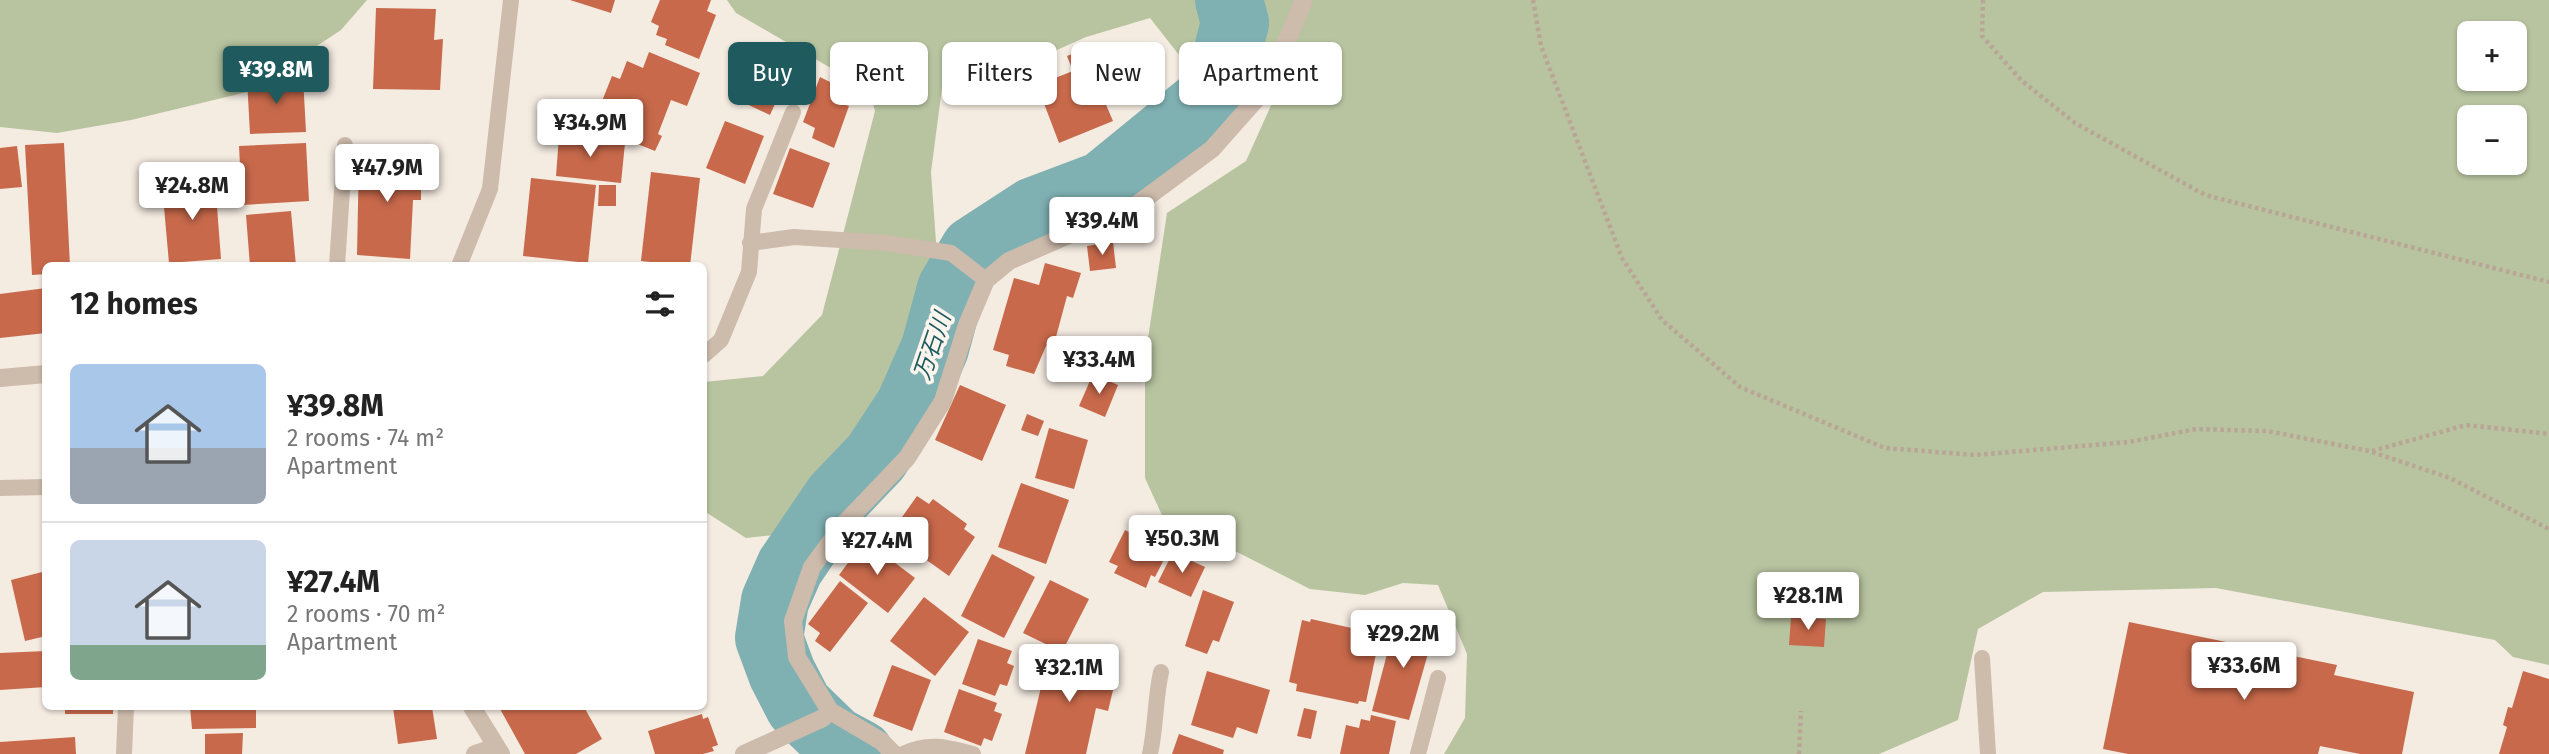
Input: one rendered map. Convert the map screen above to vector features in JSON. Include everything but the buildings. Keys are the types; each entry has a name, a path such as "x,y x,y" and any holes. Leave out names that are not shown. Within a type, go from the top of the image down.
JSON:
{"street":[{"path":"894,754 881,741 826,714 797,657 793,621 812,567 842,525 908,458 943,401 981,278 1009,261 1135,206 1212,149 1267,87 1304,0"},
{"path":"0,379 42,374"},
{"path":"474,710 499,751 475,754"},
{"path":"744,754 795,732 826,714"}],"lane":[{"path":"461,262 489,190 511,0"},
{"path":"707,352 721,340 748,272 754,209 793,112"},
{"path":"337,262 345,145"},
{"path":"750,243 794,237 887,243 951,253 981,278"},
{"path":"0,488 42,487"},
{"path":"1982,658 1988,754"},
{"path":"1150,754 1154,734 1153,710 1161,672"},
{"path":"1418,754 1438,678"},
{"path":"124,754 126,710"},
{"path":"903,754 919,747 937,744 973,754"}],"path":[{"path":"1532,0 1541,46 1622,258 1662,320 1740,387 1885,448 1975,455 2129,442 2196,429 2267,431 2369,451 2450,478 2549,529"},
{"path":"1983,0 1982,36 2022,81 2075,123 2205,195 2313,225 2549,282"},
{"path":"2369,451 2466,425 2549,434"},
{"path":"1799,754 1801,711"}],"green space":[{"path":"0,0 367,0 341,30 247,92 131,120 57,133 0,127"},
{"path":"727,0 2549,0 2549,665 2513,657 2495,640 2216,588 2043,592 1978,629 1958,720 1879,754 1444,754 1465,718 1467,654 1438,585 1403,583 1365,595 1310,589 1239,553 1166,524 1145,478 1145,358 1167,213 1246,161 1271,105 1342,105 1342,42 1179,42 1179,55 1150,18 1071,42 1057,50 1057,42 942,42 942,88 931,172 938,270 920,355 865,459 803,532 746,538 707,513 707,382 763,376 822,315 875,111 873,105 928,105 928,42 830,42 830,67 816,59 816,42 786,42 736,13"}],"waterway":[{"name":"万石川","path":"860,754 834,740 799,706 782,673 769,638 775,601 790,567 837,498 876,457 910,405 935,348 951,289 974,250 1034,211 1103,185 1217,92 1235,23 1229,0"}]}
